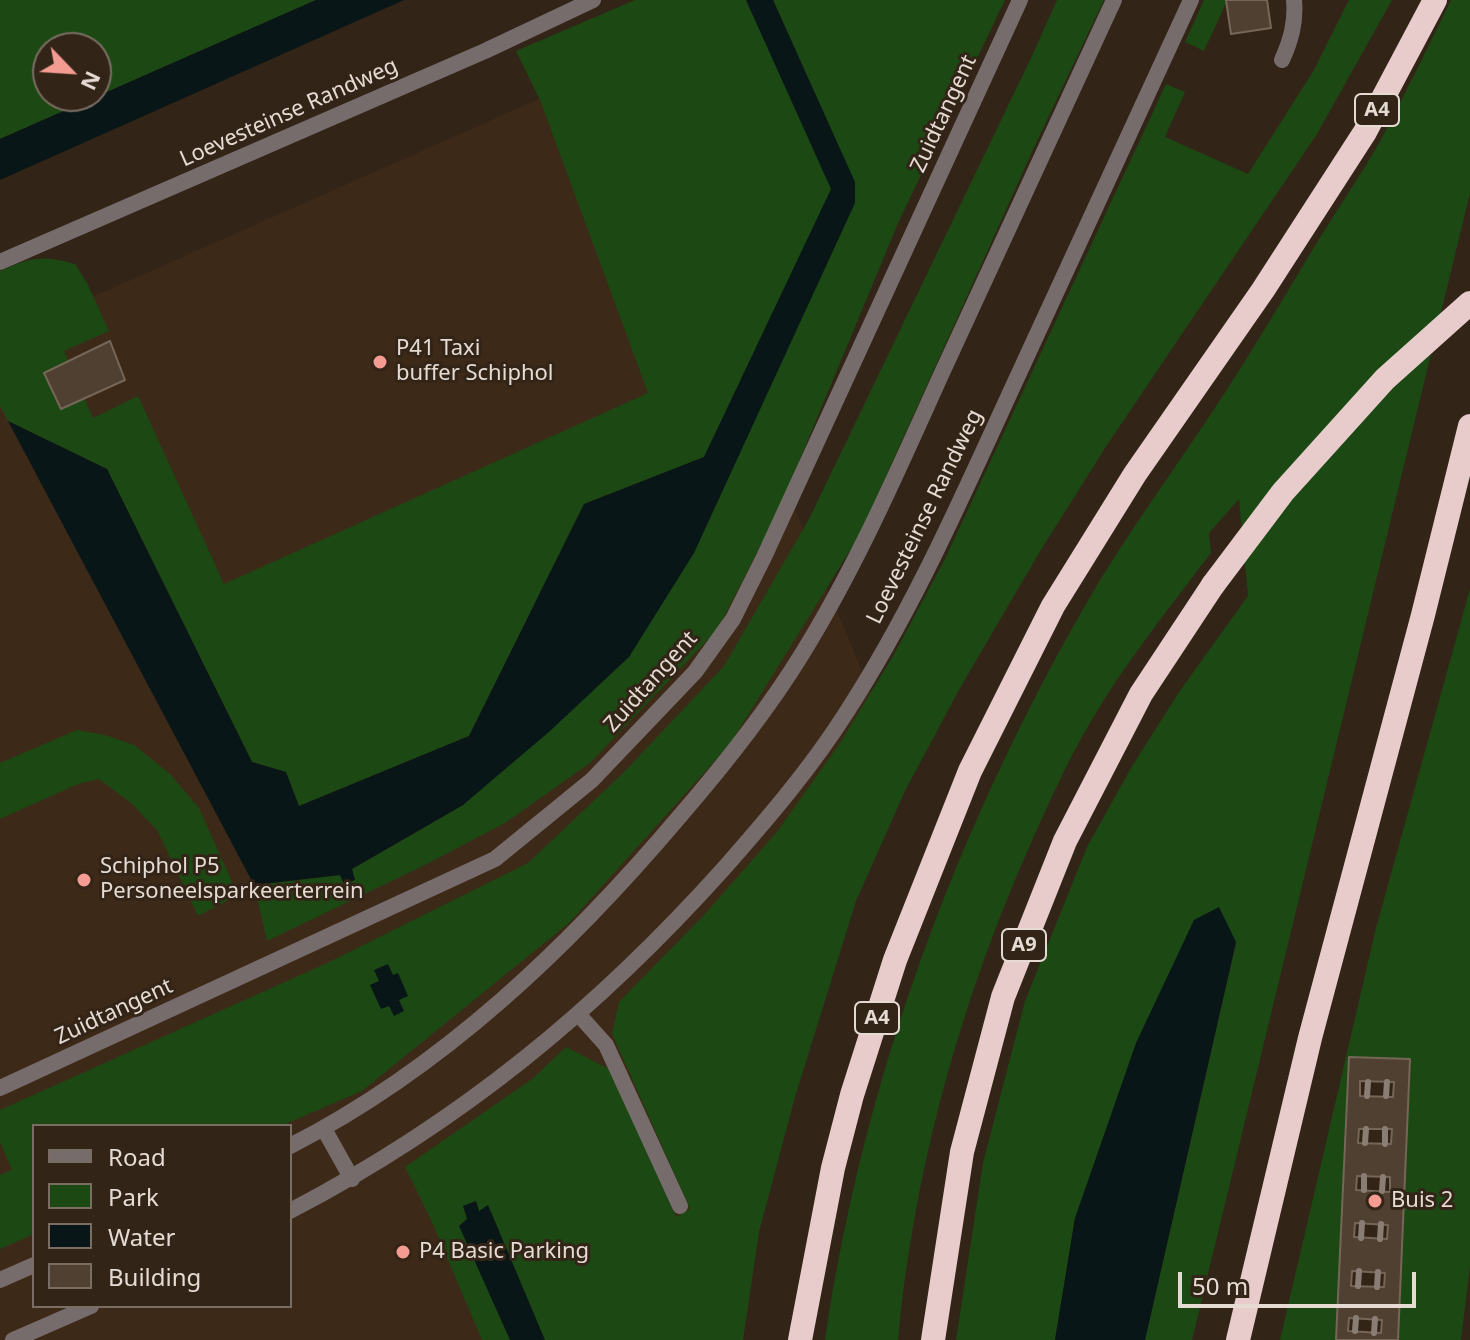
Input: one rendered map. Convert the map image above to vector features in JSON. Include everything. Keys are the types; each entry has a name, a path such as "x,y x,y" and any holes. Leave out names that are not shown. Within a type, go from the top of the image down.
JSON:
{"highway":[{"name":"A4","path":"800,1340 830,1181 852,1095 895,960 970,771 1053,606 1135,474 1263,290 1365,132 1435,0"},
{"name":"A9","path":"933,1340 962,1152 1003,997 1065,841 1141,694 1213,585 1283,492 1385,379 1470,303"},
{"path":"1238,1340 1310,1038 1470,426"}],"street":[{"name":"Loevesteinse Randweg","path":"0,262 485,51 593,0"},
{"name":"Zuidtangent","path":"0,1088 495,859 592,780 695,672 733,619 764,557 1020,0"},
{"name":"Loevesteinse Randweg","path":"292,1145 324,1129 438,1053 539,968 638,866 729,759 793,668 862,548 1114,0"},
{"name":"Loevesteinse Randweg","path":"292,1210 352,1179 472,1101 579,1015 682,915 775,811 845,715 915,598 1191,0"},
{"path":"1282,60 1291,41 1294,0"},
{"path":"579,1015 606,1045 680,1206"},
{"path":"324,1129 352,1179"},
{"path":"0,1280 32,1266"},
{"path":"13,1340 86,1308"}],"shaded area":[{"path":"611,67 899,760 831,960 759,1232 743,1340 0,1340 0,338"}],"green space":[{"path":"0,0 316,0 112,90 112,32 32,32 32,112 61,112 0,139"},
{"path":"635,0 746,0 832,189 704,457 584,504 469,736 299,806 286,772 252,762 107,469 8,421 0,406 0,271 37,259 75,264 109,331 64,351 93,418 138,396 224,584 648,393 540,100 516,51"},
{"path":"773,0 1005,0 899,221 778,512 717,630 590,763 505,823 267,941 254,885 340,875 344,884 354,880 352,869 463,805 629,657 854,182"},
{"path":"1057,0 1104,0 859,536 730,744 569,923 362,1091 286,1124 32,1124 32,1235 0,1249 0,1175 12,1170 0,1142 0,1110 327,963 528,863 623,773 724,666 809,519"},
{"path":"1204,0 1226,0 1226,3 1204,51 1185,42"},
{"path":"1349,0 1392,0 1317,134 1107,445 1039,553 960,688 905,791 856,901 795,1097 759,1232 743,1340 482,1340 405,1167 532,1079 566,1047 609,1069 676,1217 690,1209 612,1034 619,1002 704,915 776,833 840,743 893,656 945,559 1166,84 1185,92 1165,137 1248,174 1314,70"},
{"path":"1451,0 1470,0 1470,193 1192,1340 1145,1340 1236,943 1075,1218 1055,1340 956,1340 983,1163 1025,1001 1087,847 1131,768 1179,692 1248,596 1239,499 1209,533 1211,553 1133,656 1091,721 1043,815 995,929 956,1044 926,1161 914,1220 898,1340 825,1340 863,1149 889,1055 920,962 994,782 1036,695 1083,609 1118,551 1243,365 1369,160"},
{"path":"1470,589 1470,1266 1461,1340 1398,1340 1410,1059 1350,1058 1336,1340 1280,1340 1376,928"},
{"path":"77,730 134,745 170,774 199,808 238,895 198,916 157,830 132,804 99,779 78,784 0,819 0,763"}],"water":[{"path":"316,0 404,0 0,180 0,139 61,112 112,112 112,90"},
{"path":"746,0 773,0 855,182 855,203 694,553 629,657 550,731 463,805 352,869 355,880 344,884 340,875 254,885 8,421 107,469 252,762 286,772 299,806 469,736 584,504 704,457 831,189"},
{"path":"1219,907 1236,942 1145,1340 1055,1340 1075,1218 1136,1043 1194,920"},
{"path":"388,964 393,975 398,973 408,996 399,1000 404,1011 394,1016 389,1006 381,1009 370,985 379,981 374,970"},
{"path":"476,1201 479,1211 488,1205 545,1340 510,1340 459,1226 467,1219 463,1206"}],"building":[{"path":"1226,0 1267,0 1271,28 1231,34"},
{"path":"110,341 125,380 61,409 44,373"},
{"name":"Buis 2","path":"1349,1057 1410,1059 1398,1340 1336,1340","holes":["1360,1081 1394,1082 1393,1097 1360,1096","1359,1129 1392,1129 1391,1144 1358,1143","1357,1176 1390,1177 1390,1192 1356,1190","1355,1223 1388,1225 1387,1239 1354,1237","1352,1271 1385,1273 1384,1287 1351,1286","1349,1318 1382,1320 1381,1333 1348,1331"]}],"railway":[{"path":"1367,1096 1368,1082"},
{"path":"1386,1096 1387,1082"},
{"path":"1365,1143 1366,1129"},
{"path":"1385,1129 1385,1144"},
{"path":"1364,1176 1364,1190"},
{"path":"1382,1191 1383,1177"},
{"path":"1361,1238 1362,1223"},
{"path":"1380,1239 1381,1224"},
{"path":"1358,1286 1359,1271"},
{"path":"1377,1287 1378,1272"},
{"path":"1355,1331 1356,1318"},
{"path":"1374,1333 1375,1319"}],"place":[{"name":"P41 Taxi buffer Schiphol","path":"380,362"},
{"name":"Schiphol P5 Personeelsparkeerterrein","path":"84,880"},
{"name":"Buis 2","path":"1375,1201"},
{"name":"P4 Basic Parking","path":"403,1252"}]}
